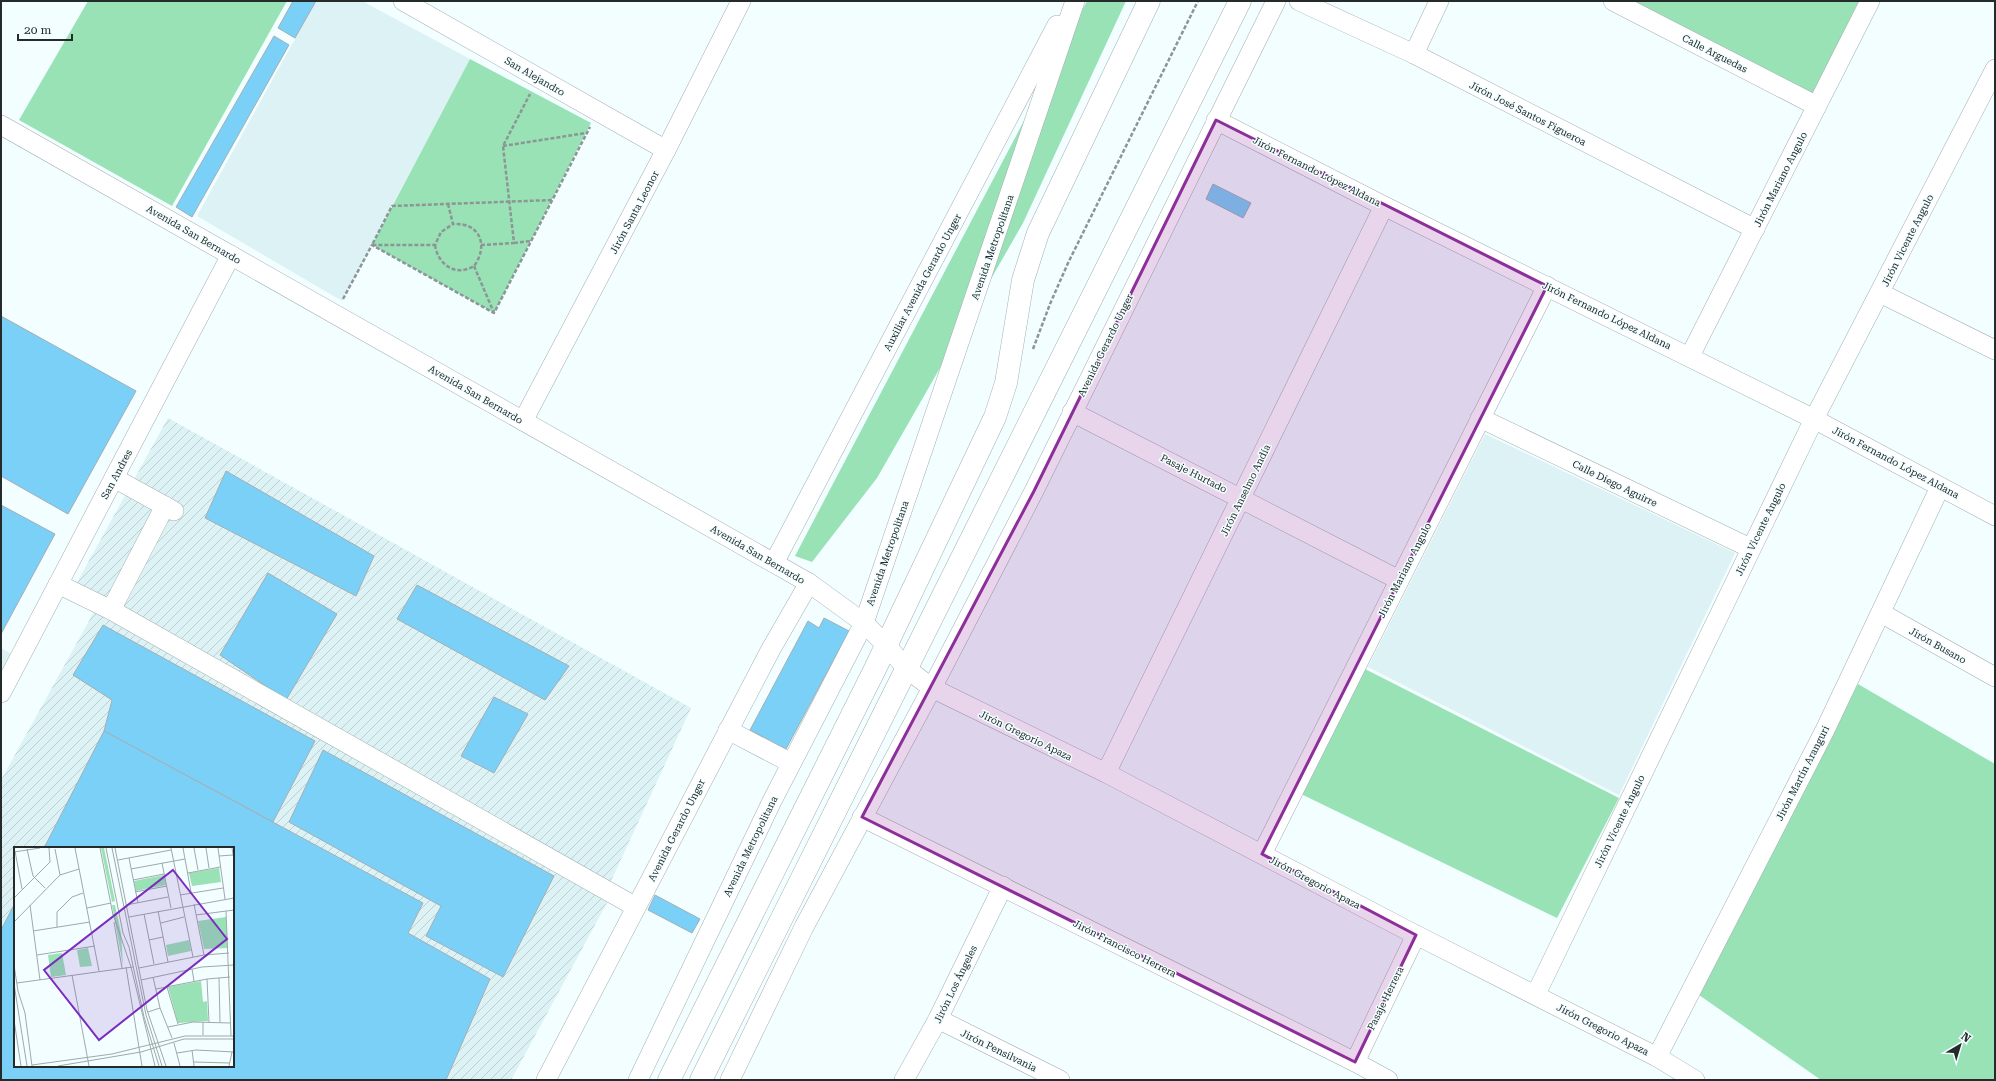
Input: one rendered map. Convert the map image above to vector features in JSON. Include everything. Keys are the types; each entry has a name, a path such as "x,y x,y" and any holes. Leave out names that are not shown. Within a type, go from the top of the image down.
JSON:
{"main road":[{"path":"669,1080 886,645 996,417 1006,383 1014,342 1018,301 1038,233 1149,1"},
{"path":"701,1080 1240,1"}],"street":[{"name":"San Alejandro","path":"403,1 666,150"},
{"name":"Jirón Santa Leonor","path":"523,421 666,150 741,1"},
{"name":"Auxiliar Avenida Gerardo Unger","path":"774,563 1070,1"},
{"name":"Avenida Metropolitana","path":"638,1080 667,1017 791,764 864,623 1075,1"},
{"name":"Avenida Gerardo Unger","path":"932,688 1072,412 1276,1"},
{"name":"Jirón José Santos Figueroa","path":"1299,1 1414,54 1755,229"},
{"path":"1414,54 1439,1"},
{"name":"Calle Arguedas","path":"1613,1 1817,106"},
{"name":"Jirón Mariano Angulo","path":"1690,356 1870,1"},
{"name":"Jirón Vicente Angulo","path":"1536,994 1750,548 1814,419 1995,69"},
{"name":"Jirón Fernando López Aldana","path":"1216,120 1384,206 1690,356 1814,419 1995,516"},
{"name":"Avenida San Bernardo","path":"1,125 809,583 864,623 907,669 932,688"},
{"name":"Jirón Anselmo Andía","path":"1106,773 1384,206"},
{"name":"San Andres","path":"1,692 231,255"},
{"name":"Jirón Mariano Angulo","path":"1262,854 1547,286"},
{"path":"1880,293 1995,350"},
{"name":"Pasaje Hurtado","path":"1072,412 1241,497 1399,580"},
{"name":"Calle Diego Aguirre","path":"1480,418 1750,548"},
{"path":"110,610 169,509 114,478"},
{"name":"Jirón Martín Aranguri","path":"1657,1057 1821,737 1940,486"},
{"name":"Avenida Gerardo Unger","path":"546,1080 770,649 809,583"},
{"path":"58,584 110,610 598,887 636,907"},
{"name":"Jirón Busano","path":"1881,612 1995,677"},
{"path":"730,1080 804,927 932,688"},
{"name":"Jirón Gregorio Apaza","path":"932,688 1106,773 1416,935 1536,994 1657,1057 1696,1080"},
{"path":"728,730 791,764"},
{"name":"Jirón Francisco Herrera","path":"862,817 1003,886 1121,947 1355,1062 1388,1080"},
{"name":"Jirón Los Ángeles","path":"904,1080 938,1019 1003,886"},
{"name":"Pasaje Herrera","path":"1355,1062 1416,935"},
{"name":"Jirón Pensilvania","path":"938,1019 1058,1080"}],"path":[{"path":"514,243 503,146 539,78"},
{"path":"494,313 597,111"},
{"path":"503,146 586,133"},
{"path":"335,314 392,206 552,200"},
{"path":"448,204 453,224"},
{"path":"462,223 471,226 478,234 481,245 480,258 474,266 463,270 451,269 441,261 435,245 441,232 453,224 462,223"},
{"path":"481,245 531,241"},
{"path":"372,245 494,313"},
{"path":"372,245 435,245"},
{"path":"474,266 494,313"}],"highlighted area":[{"path":"1216,120 1547,286 1262,854 1416,935 1355,1062 862,817 1034,491"}],"shaded area":[{"path":"316,1 362,1 470,59 342,301 197,216"},
{"path":"168,418 691,708 604,896 609,899 511,1080 1,1080 1,780 95,610 70,595"},
{"path":"1485,434 1735,553 1619,795 1368,667"},
{"path":"1,648 19,658 1,693"}],"green space":[{"path":"88,1 287,1 172,206 19,120"},
{"path":"1087,1 1126,1 1023,223 877,478 812,562 795,556"},
{"path":"1633,1 1859,1 1813,94"},
{"path":"470,59 591,123 494,313 372,245"},
{"path":"1365,669 1619,798 1557,918 1301,794"},
{"path":"1858,684 1995,764 1995,1080 1821,1080 1699,995"}],"building":[{"path":"293,1 316,1 295,38 278,28"},
{"path":"274,36 289,45 192,217 176,207"},
{"path":"1213,184 1251,203 1243,218 1206,199"},
{"path":"1,316 136,391 68,514 1,476"},
{"path":"226,471 374,556 356,596 205,518"},
{"path":"1,505 55,534 1,634"},
{"path":"268,573 337,614 286,700 220,655"},
{"path":"417,585 569,666 545,700 397,619"},
{"path":"824,618 849,631 786,749 750,730 808,621 819,628"},
{"path":"103,625 315,741 273,822 104,731 112,700 73,675"},
{"path":"494,697 528,714 494,773 461,756"},
{"path":"104,731 423,903 408,933 490,979 446,1080 1,1080 1,930 14,905 14,1067 234,1067 234,847 45,847"},
{"path":"323,750 554,876 503,977 426,936 441,906 289,822"},
{"path":"655,895 700,919 692,933 648,910"}]}
